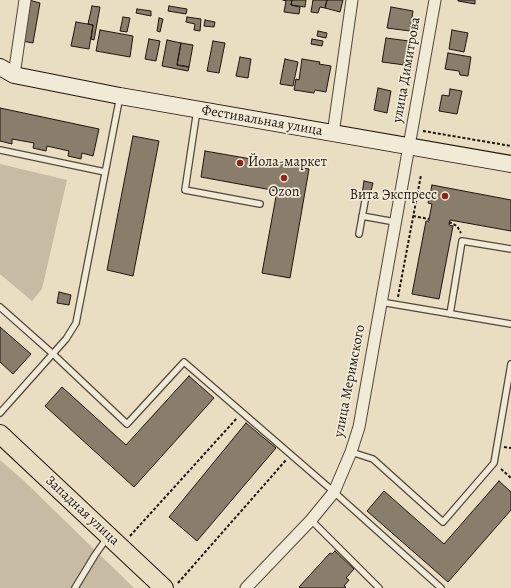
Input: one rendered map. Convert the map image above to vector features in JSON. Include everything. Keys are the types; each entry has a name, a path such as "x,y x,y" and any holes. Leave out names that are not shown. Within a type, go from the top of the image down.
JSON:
{"main road":[{"name":"Западная улица","path":"0,434 164,588"}],"street":[{"path":"5,73 25,0"},
{"path":"333,134 352,0"},
{"name":"улица Димитрова","path":"409,145 434,0"},
{"name":"Фестивальная улица","path":"5,73 120,96 333,134 409,145 511,164"},
{"name":"улица Меримского","path":"246,588 311,520 334,492 351,452 359,427 409,145"}],"lane":[{"path":"1,409 53,354 66,339 76,323 120,96"},
{"path":"198,110 185,190 260,204"},
{"path":"0,150 105,172"},
{"path":"359,234 365,201"},
{"path":"362,216 395,222"},
{"path":"450,314 462,241 511,250"},
{"path":"381,302 511,324"},
{"path":"0,307 53,354 127,424 184,362 334,492 441,588"},
{"path":"351,452 373,459 443,522 494,463 511,364"},
{"path":"311,520 379,588"},
{"path":"75,588 94,555 114,542"}],"path":[{"path":"412,128 511,146"},
{"path":"396,305 421,175"},
{"path":"413,216 429,219"},
{"path":"449,222 453,223 460,230 462,241"},
{"path":"114,542 242,412"},
{"path":"174,588 291,455"},
{"path":"494,463 511,478"}],"shaded area":[{"path":"0,164 67,180 42,289 32,301 0,274"},
{"path":"0,460 23,480 134,588 0,588"}],"building":[{"path":"29,0 40,3 33,43 22,41"},
{"path":"283,0 292,0 291,5 300,7 299,14 284,12 286,1"},
{"path":"292,0 306,0 305,7 291,5"},
{"path":"313,0 327,0 325,8 320,7 318,13 311,12"},
{"path":"327,0 343,0 340,12 325,8"},
{"path":"475,0 475,4 458,1"},
{"path":"92,6 100,7 94,40 91,39 93,25 88,24"},
{"path":"169,6 187,9 186,14 168,11"},
{"path":"391,7 413,11 410,31 387,28"},
{"path":"137,9 151,11 151,16 136,13"},
{"path":"123,17 130,18 127,32 120,31"},
{"path":"187,17 201,19 200,31 194,30 195,24 186,22"},
{"path":"159,18 163,19 160,32 157,31"},
{"path":"205,20 215,22 214,27 204,26"},
{"path":"76,22 93,25 89,49 71,46"},
{"path":"100,30 133,36 130,57 96,51"},
{"path":"452,30 468,33 464,52 449,49"},
{"path":"318,31 327,33 326,38 317,36"},
{"path":"386,38 409,41 405,65 382,62"},
{"path":"149,39 160,41 156,61 145,59"},
{"path":"312,39 323,41 322,46 311,44"},
{"path":"167,40 181,43 177,65 189,67 188,71 162,66"},
{"path":"213,41 225,43 219,73 207,71"},
{"path":"181,43 193,45 189,67 177,65"},
{"path":"448,53 471,57 468,76 460,75 459,71 445,69"},
{"path":"240,57 251,59 248,78 236,76"},
{"path":"285,59 298,62 293,86 280,84"},
{"path":"302,59 320,62 319,64 331,66 326,92 315,90 314,93 294,90 296,79 299,80"},
{"path":"378,88 391,91 387,113 374,110"},
{"path":"450,89 462,91 457,114 439,111 442,95 449,96"},
{"path":"0,108 99,129 93,156 82,153 81,159 68,156 69,151 47,146 46,151 33,148 34,143 12,139 12,144 0,141"},
{"path":"133,136 159,141 133,276 107,270"},
{"path":"205,151 309,169 290,278 262,273 277,191 201,177"},
{"path":"364,181 373,183 370,195 362,194"},
{"path":"432,185 511,200 511,231 450,220 449,225 453,226 439,299 412,294 426,221 429,221 432,204 428,203"},
{"path":"59,292 71,295 69,305 57,303"},
{"path":"0,327 31,354 13,374 0,362"},
{"path":"189,376 214,398 134,487 45,406 62,387 126,445"},
{"path":"246,423 276,448 197,541 169,517"},
{"path":"499,481 511,492 511,510 448,582 367,511 384,491 444,544"},
{"path":"335,551 354,569 346,578 349,580 344,586 346,587 300,588 299,587 330,553 332,554"}],"place":[{"name":"Йола-маркет","path":"240,163"},
{"name":"Ozon","path":"284,178"},
{"name":"Вита Экспресс","path":"445,196"}]}
